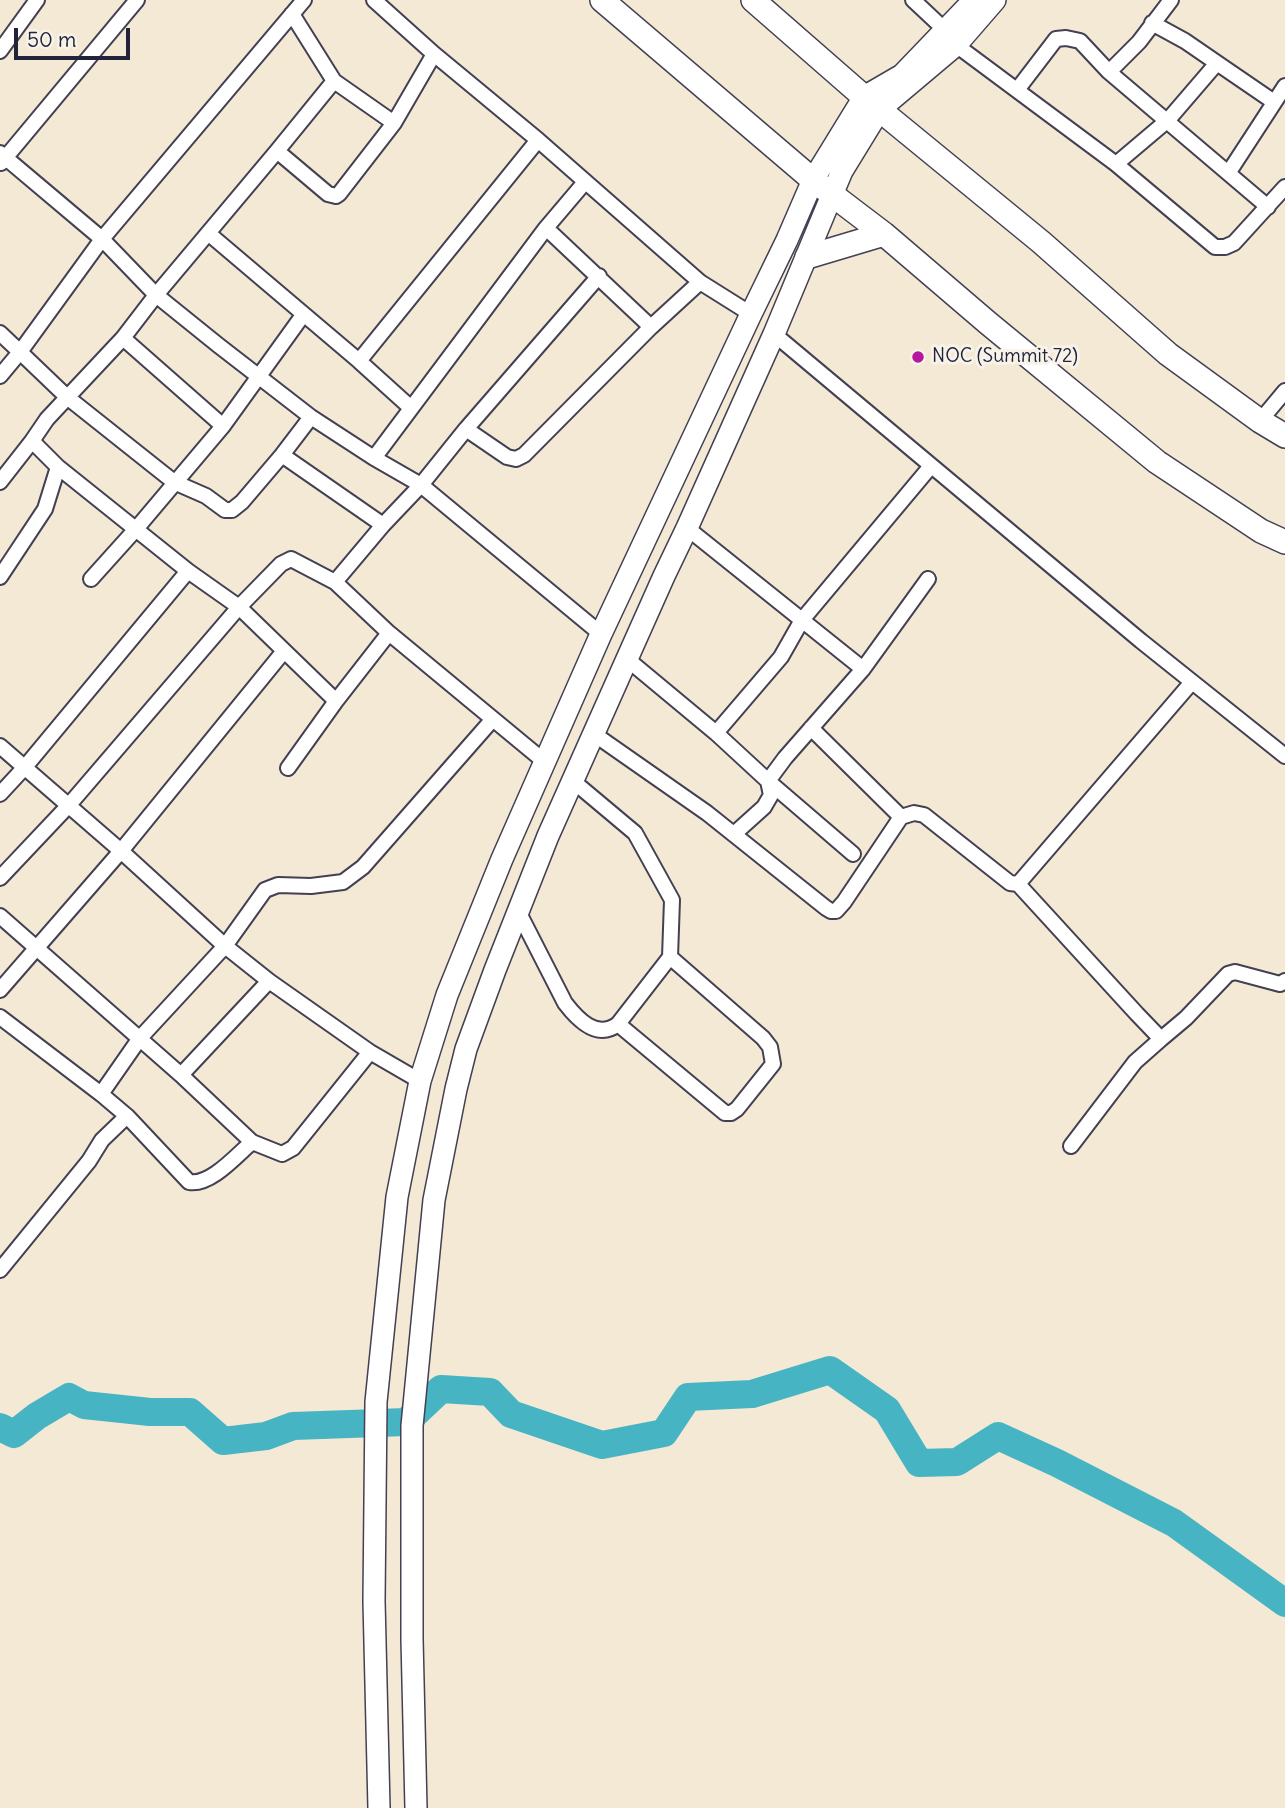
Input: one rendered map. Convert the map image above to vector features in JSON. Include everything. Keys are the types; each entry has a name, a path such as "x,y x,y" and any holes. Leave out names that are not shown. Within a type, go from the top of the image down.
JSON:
{"highway":[{"path":"602,0 822,187 884,234 1157,462 1261,531 1285,541"},
{"path":"753,0 872,103 1041,242 1168,354 1285,436"},
{"path":"807,257 884,234"}],"main road":[{"path":"950,37 974,0"},
{"path":"379,1808 374,1601 376,1402 397,1197 420,1082 447,995 502,859 601,634 787,240 822,187 842,171 872,103 995,0"},
{"path":"415,1808 412,1426 434,1200 466,1049 548,836 807,257 822,187"},
{"path":"583,674 613,688"},
{"path":"397,1197 434,1200"}],"street":[{"path":"0,51 37,0"},
{"path":"136,0 2,158 102,239 156,295 311,417 421,485 601,634"},
{"path":"0,376 102,239 304,0"},
{"path":"374,0 700,282 751,314"},
{"path":"913,0 950,37 1116,164 1215,247 1234,243 1285,187"},
{"path":"1109,72 1139,42 1171,0"},
{"path":"292,14 334,81 394,123"},
{"path":"1152,23 1185,41 1273,102"},
{"path":"1017,90 1056,39 1080,41 1109,72 1268,207"},
{"path":"278,151 328,194 336,196 394,123 434,54"},
{"path":"1116,164 1168,120 1217,63"},
{"path":"0,482 47,419 123,338 334,81"},
{"path":"1229,173 1285,86"},
{"path":"359,361 538,140"},
{"path":"374,458 546,228 585,182"},
{"path":"546,228 651,327"},
{"path":"208,233 411,408"},
{"path":"335,582 599,276"},
{"path":"466,429 507,457 516,459 524,455 651,327 700,282"},
{"path":"91,579 223,426 303,315"},
{"path":"0,333 67,397 174,482 206,496 225,510 232,510 242,502 311,417"},
{"path":"774,334 1192,682 1285,756"},
{"path":"123,338 223,426"},
{"path":"1260,421 1285,391"},
{"path":"32,442 58,467 188,571 239,607 336,701"},
{"path":"282,455 383,525"},
{"path":"716,733 781,657 802,620 931,466"},
{"path":"0,578 46,509 58,467"},
{"path":"687,528 863,669"},
{"path":"0,878 69,805 239,607 281,564 290,559 335,582 389,634 545,762"},
{"path":"0,794 188,571"},
{"path":"734,834 764,807 771,795 768,781 863,669 928,579"},
{"path":"288,768 389,634"},
{"path":"0,990 121,851 285,651"},
{"path":"627,659 716,733 853,854"},
{"path":"1018,884 1192,682"},
{"path":"101,1094 140,1038 225,947 265,890 278,885 311,886 343,882 363,867 494,719"},
{"path":"811,728 901,817"},
{"path":"594,734 707,813 831,911 836,911 845,902 901,817 914,813 923,815 1010,883 1018,884 1161,1039"},
{"path":"0,746 121,851 225,947 370,1052 420,1082"},
{"path":"518,911 565,1003 575,1016 590,1027 604,1032 618,1024 670,957 673,900 665,884 635,833 573,781"},
{"path":"0,916 140,1038 252,1142 282,1154 293,1148 370,1052"},
{"path":"618,1024 725,1113 737,1109 773,1063 771,1047 763,1038 670,957"},
{"path":"1071,1146 1135,1062 1186,1018 1227,974 1235,972 1280,984 1285,981"},
{"path":"181,1075 269,981"},
{"path":"0,1017 127,1116 189,1182 197,1183 210,1178 252,1142"},
{"path":"0,1270 103,1140 127,1116"}],"waterway":[{"path":"0,1427 14,1434 69,1397 84,1405 150,1412 190,1412 223,1441 266,1436 293,1426 406,1422 441,1389 490,1392 511,1414 602,1445 664,1433 688,1397 752,1394 830,1370 887,1410 919,1463 957,1462 998,1436 1174,1523 1285,1603"}],"place":[{"name":"NOC (Summit 72)","path":"918,357"}]}
